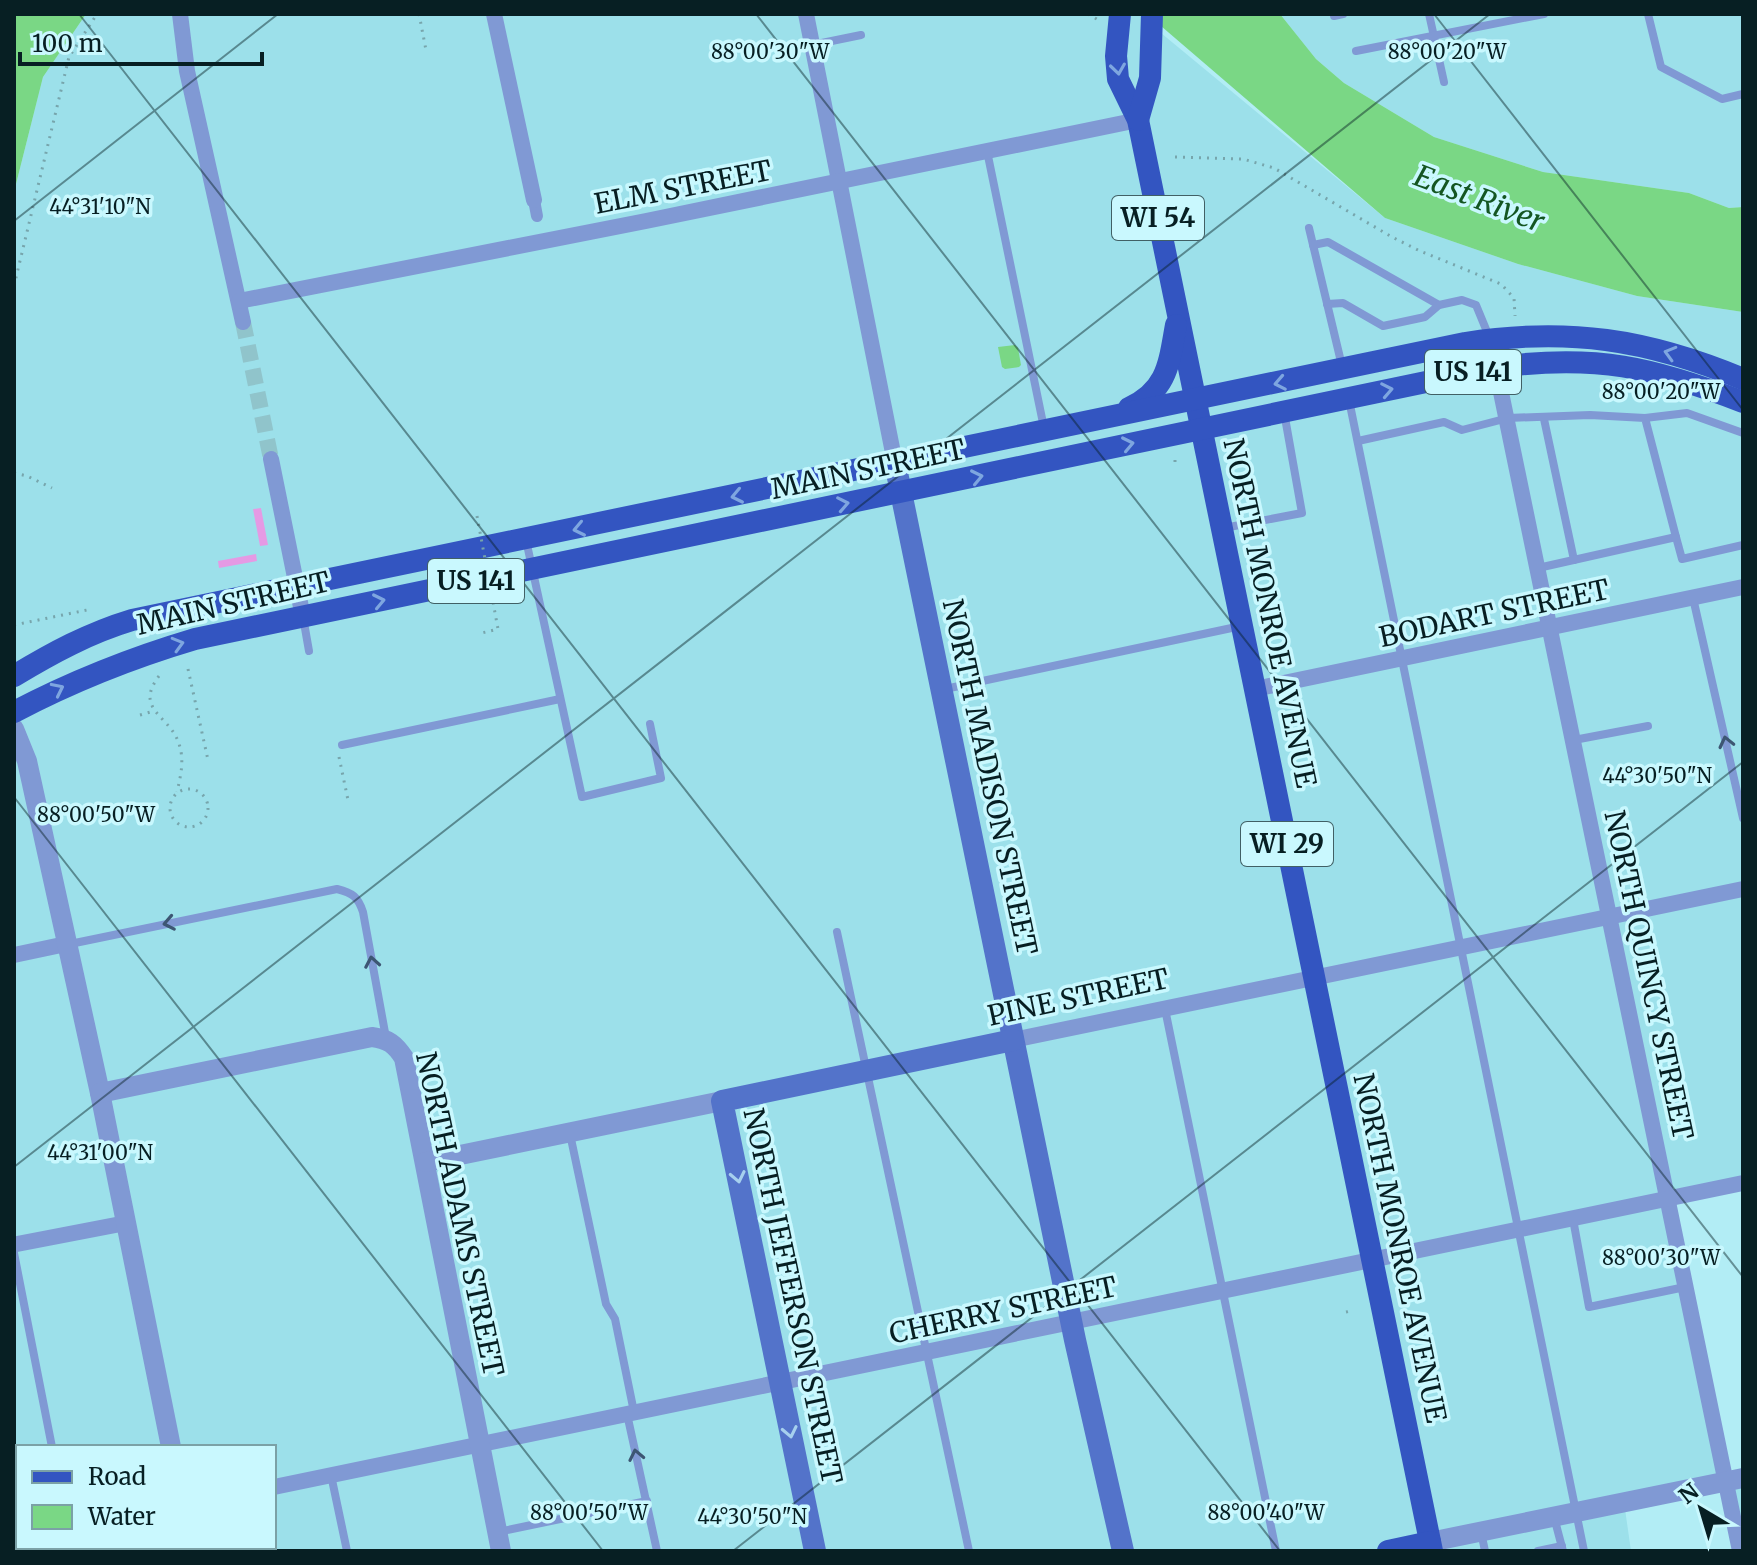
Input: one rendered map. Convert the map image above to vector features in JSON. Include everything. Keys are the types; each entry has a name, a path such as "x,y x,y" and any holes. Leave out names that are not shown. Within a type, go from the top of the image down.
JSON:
{"main road":[{"name":"WI 54","path":"1110,18 1118,79 1138,120"},
{"name":"WI 54","path":"1138,120 1150,78 1151,20"},
{"name":"NORTH MONROE AVENUE","path":"1138,120 1431,1547"},
{"path":"1106,418 1146,399 1157,390 1166,370 1178,316"},
{"name":"MAIN STREET","path":"14,676 95,632 146,617 1490,339 1554,334 1598,338 1673,353 1743,379"},
{"name":"MAIN STREET","path":"14,712 62,687 136,656 195,639 1498,367 1537,362 1600,362 1681,378 1743,402"},
{"name":"NORTH MADISON STREET","path":"895,463 1072,1322 1123,1551"},
{"name":"PINE STREET","path":"722,1101 1013,1040"},
{"name":"NORTH JEFFERSON STREET","path":"722,1101 815,1551"},
{"path":"1388,1551 1431,1547"}],"street":[{"path":"180,14 187,71 243,322"},
{"path":"494,14 535,208"},
{"name":"NORTH MADISON STREET","path":"806,14 895,463"},
{"name":"ELM STREET","path":"239,301 1138,120"},
{"name":"NORTH QUINCY STREET","path":"1490,339 1686,1286 1734,1480 1740,1551"},
{"path":"271,459 303,617"},
{"name":"BODART STREET","path":"1255,689 1743,587"},
{"path":"14,729 27,761 100,1093 171,1445"},
{"name":"PINE STREET","path":"1013,1040 1743,889"},
{"path":"14,955 66,944"},
{"name":"NORTH ADAMS STREET","path":"100,1093 372,1037 386,1039 396,1046 404,1058 426,1162 499,1542"},
{"name":"PINE STREET","path":"426,1162 722,1101"},
{"name":"CHERRY STREET","path":"276,1487 1743,1183"},
{"path":"15,1247 126,1223"},
{"path":"1431,1547 1483,1541 1554,1517 1734,1480"}],"lane":[{"path":"1429,14 1444,82"},
{"path":"1356,51 1544,14"},
{"path":"1648,14 1661,67 1722,99 1743,94"},
{"path":"812,45 861,35"},
{"path":"987,151 1045,430"},
{"path":"1309,228 1343,371"},
{"path":"1313,245 1328,242 1439,305"},
{"path":"1327,304 1343,303 1383,326 1425,317 1439,305 1462,300 1476,305 1490,339"},
{"path":"1349,397 1584,1551"},
{"path":"1222,529 1302,513 1284,411"},
{"path":"1358,441 1444,422 1462,430 1508,418 1590,415 1645,418 1687,413 1743,433"},
{"path":"1645,418 1682,559 1743,545"},
{"path":"1544,419 1574,560"},
{"path":"1538,568 1676,537"},
{"path":"526,540 582,797 661,778 650,724"},
{"path":"1693,598 1743,818"},
{"path":"303,617 309,651"},
{"path":"940,690 1242,626"},
{"path":"342,745 560,699"},
{"path":"1574,740 1648,726"},
{"path":"66,944 337,889 350,892 358,899 363,912 386,1039"},
{"path":"837,932 969,1551"},
{"path":"1165,1009 1276,1551"},
{"path":"569,1131 606,1304 615,1319 657,1551"},
{"path":"1573,1219 1589,1307 1686,1286"},
{"path":"15,1247 52,1445"},
{"path":"331,1475 347,1551"},
{"path":"499,1542 647,1501"},
{"path":"1538,1551 1562,1548 1554,1517"}],"path":[{"path":"14,286 69,57 97,14"},
{"path":"419,14 426,50"},
{"path":"1088,14 1110,18"},
{"path":"1175,157 1243,159 1274,168 1392,237 1501,284 1514,298 1515,316"},
{"path":"14,473 52,488"},
{"path":"477,516 498,629 482,633"},
{"path":"14,625 87,610 95,632"},
{"path":"188,669 208,760"},
{"path":"159,676 150,699 154,711 175,735 181,750 182,769 177,792 170,802 170,814 177,823 195,826 208,811 206,798 196,789 177,792"},
{"path":"140,715 154,711"},
{"path":"342,745 337,746 348,800"},
{"path":"189,827 190,834"}],"shaded area":[{"path":"86,14 1138,14 1385,218 1518,264 1637,296 1743,312 1743,1183 1669,1199 1726,1481 1743,1478 1743,1551 1726,1482 1624,1502 1631,1551 14,1551 14,192 43,77"},
{"path":"1280,14 1743,14 1743,207 1729,208 1689,193 1543,172 1434,137 1344,83 1316,59"},
{"path":"261,508 268,545 260,546 253,509"},
{"path":"256,554 257,561 219,568 218,561"}],"water":[{"path":"14,14 86,14 43,77 14,192"},
{"name":"East River","path":"1147,14 1280,14 1316,59 1344,83 1434,137 1543,172 1689,193 1729,208 1743,207 1743,312 1637,296 1518,264 1385,218"},
{"path":"1015,345 1021,365 1005,369 998,347"}],"tunnel":[{"path":"243,322 271,459"}]}
